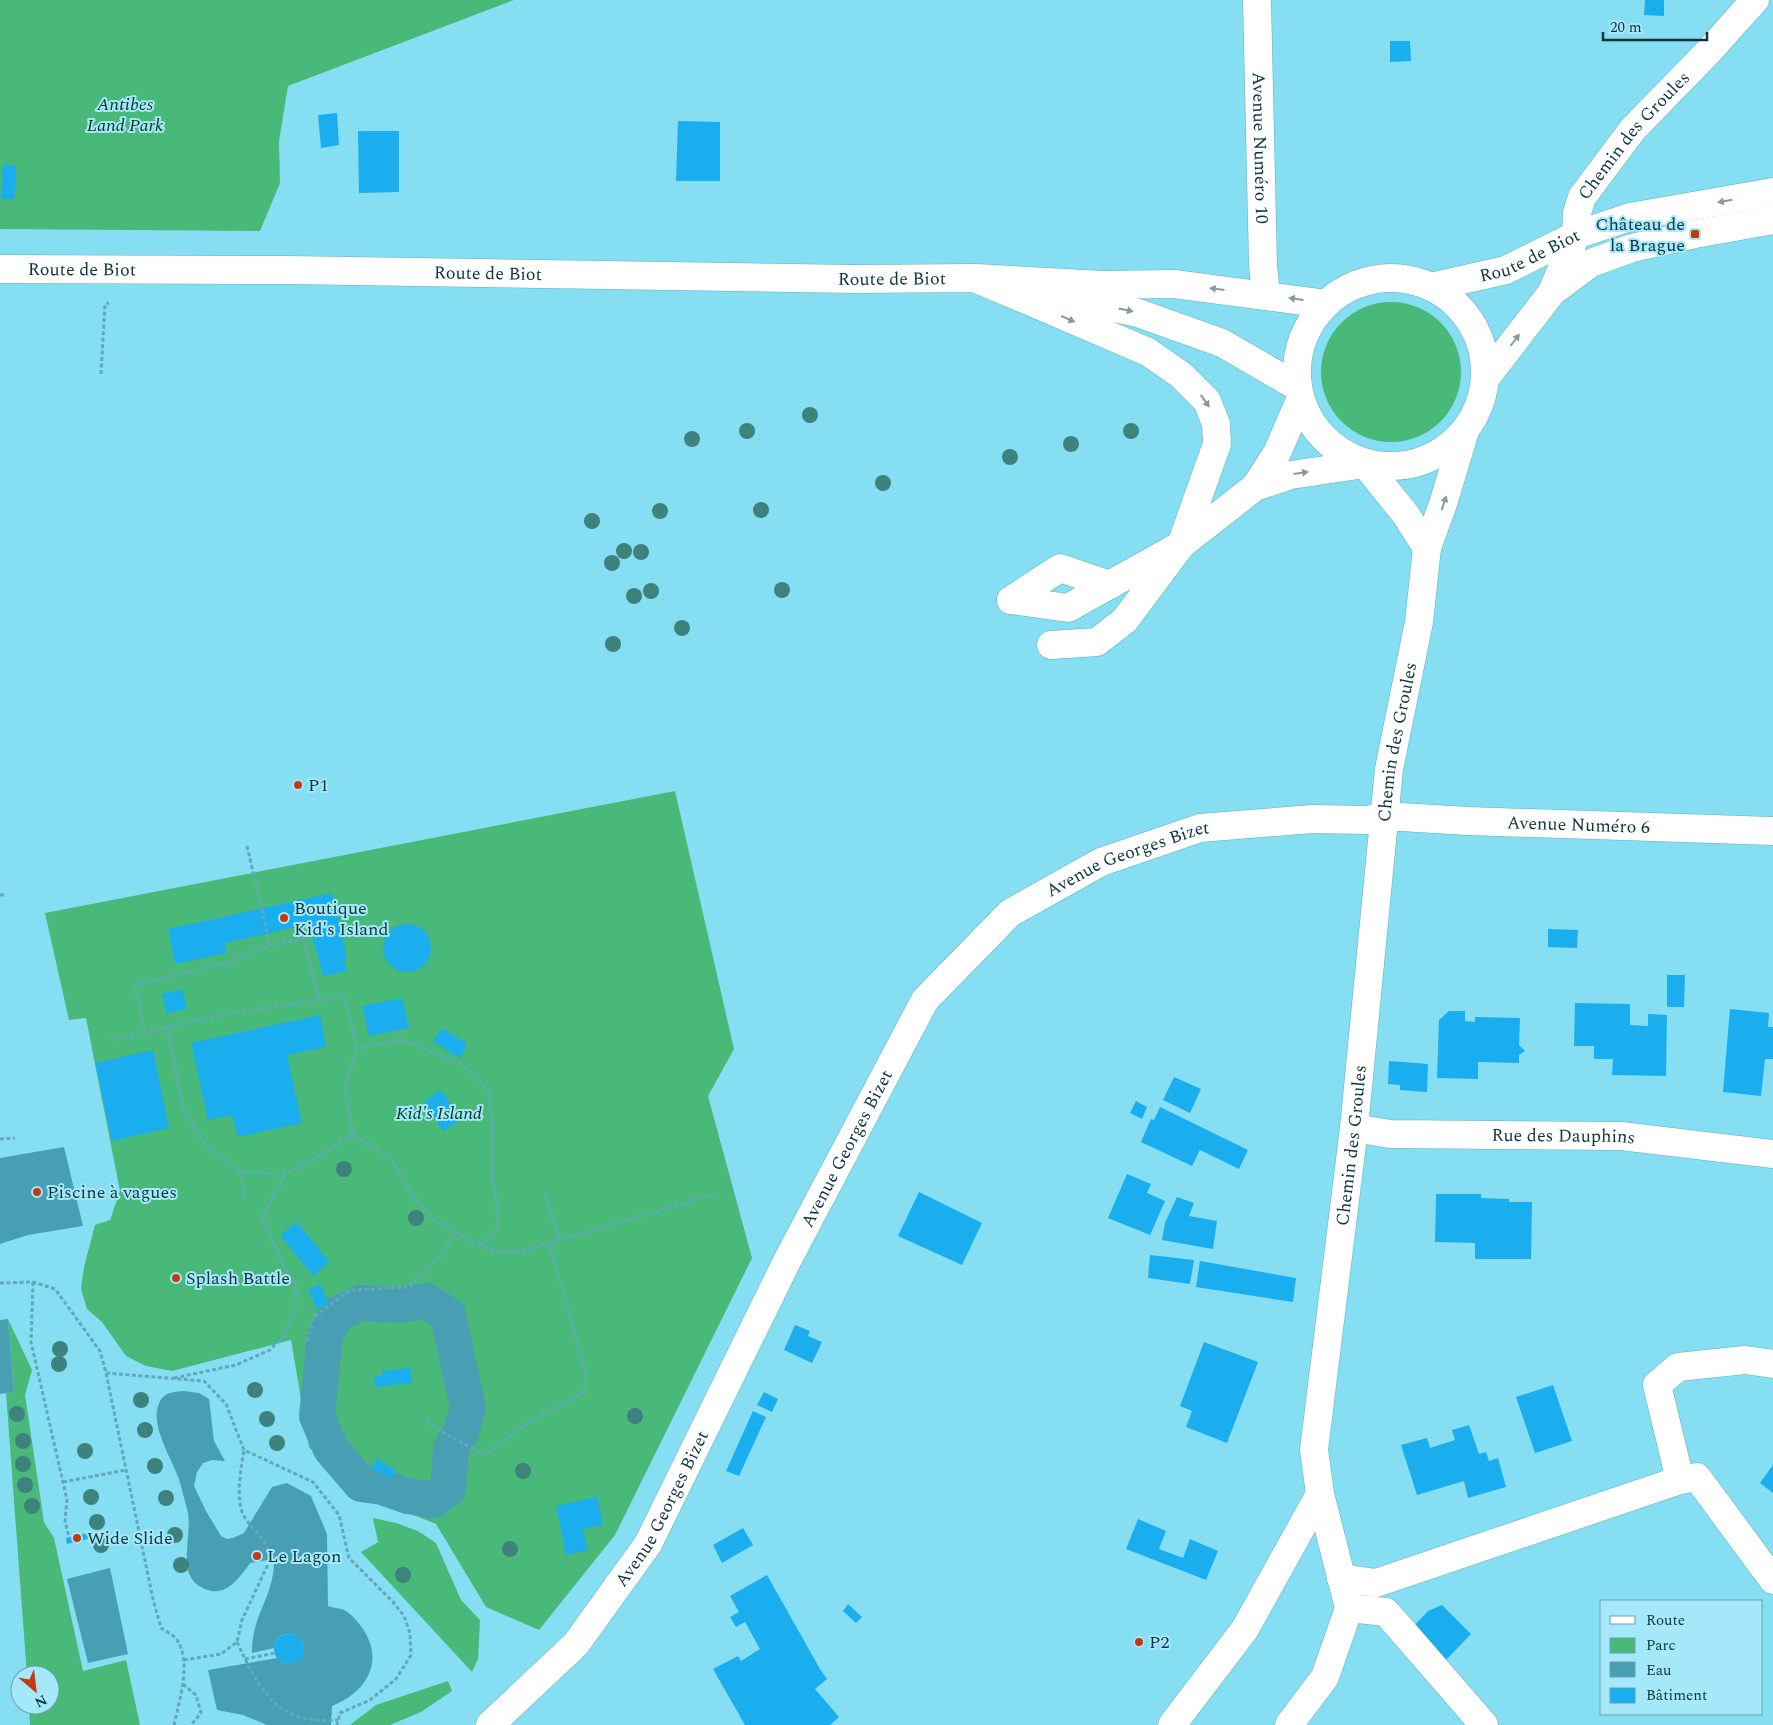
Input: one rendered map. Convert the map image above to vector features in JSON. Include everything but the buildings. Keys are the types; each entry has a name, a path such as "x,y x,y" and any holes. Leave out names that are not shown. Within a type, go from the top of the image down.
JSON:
{"street":[{"name":"Avenue Numéro 10","path":"1257,0 1263,265 1266,295"},
{"name":"Chemin des Groules","path":"1552,292 1576,235 1577,214 1582,197 1633,129 1710,50 1754,0"},
{"name":"Route de Biot","path":"1431,287 1506,270 1576,235 1630,217 1773,192"},
{"name":"Route de Biot","path":"1485,378 1552,292 1591,263 1632,248 1773,220"},
{"name":"Route de Biot","path":"0,269 279,270 854,279 975,278"},
{"path":"975,278 1102,285 1174,284 1326,304"},
{"path":"975,278 1138,312 1222,343 1298,393 1314,428 1336,450 1365,464 1406,515 1427,548"},
{"path":"975,278 1078,324 1148,352 1181,375 1208,402 1216,424 1217,444 1181,545 1125,620 1093,624 1051,645"},
{"path":"1110,585 1060,568 1011,600 1068,608 1110,585 1181,545 1255,487 1277,453 1298,393 1297,356 1307,327 1326,304 1349,288 1375,279 1404,279 1431,287 1455,302 1472,324 1483,350 1485,378 1479,407 1465,431 1444,451 1420,462 1392,467 1365,464 1291,475 1255,487"},
{"name":"Chemin des Groules","path":"1350,1608 1320,1494 1314,1450 1354,1128 1389,769 1419,622 1427,548 1444,504 1465,431"},
{"name":"Avenue Numéro 6","path":"1384,816 1468,821 1773,831"},
{"name":"Avenue Georges Bizet","path":"490,1725 576,1644 648,1544 787,1261 925,1000 1010,913 1101,862 1200,828 1312,819 1368,820 1384,816"},
{"name":"Rue des Dauphins","path":"1354,1128 1390,1134 1621,1136 1773,1154"},
{"path":"1680,1480 1657,1385 1678,1367 1745,1360 1773,1364"},
{"path":"1341,1578 1376,1583 1680,1480 1697,1477 1773,1580"},
{"path":"1172,1725 1246,1628 1320,1494"},
{"path":"1289,1725 1325,1677 1350,1608 1386,1612 1484,1725"}],"path":[{"path":"101,374 105,304 113,303"},
{"path":"247,846 270,945"},
{"path":"0,895 6,895"},
{"path":"146,1032 135,986 226,963 270,945 304,939 319,1000"},
{"path":"111,1040 222,1015 344,996 357,1048 345,1088 353,1134 392,1160 411,1194 433,1219 476,1244 498,1252 522,1252 549,1242 713,1195"},
{"path":"167,1027 184,1112 207,1146 240,1172 285,1174 313,1160 353,1134"},
{"path":"357,1048 403,1040 463,1064 488,1089 492,1119 492,1175 498,1222 494,1236 476,1244"},
{"path":"0,1139 15,1138"},
{"path":"240,1172 245,1199"},
{"path":"169,1379 236,1365 270,1350 283,1336 296,1309 296,1286 284,1266 262,1218 285,1174"},
{"path":"545,1192 559,1240"},
{"path":"307,1341 314,1316 350,1290 409,1287 440,1257 455,1232"},
{"path":"426,1421 438,1430 485,1456 524,1424 584,1392 586,1373 549,1242"},
{"path":"0,1283 33,1282 55,1289 100,1351 153,1599 161,1628 177,1639 184,1660 182,1684 174,1725"},
{"path":"33,1282 31,1342 67,1500 65,1521 68,1537"},
{"path":"106,1373 204,1381 226,1404 244,1450 238,1483 242,1514 264,1541 270,1560 242,1620 237,1642 266,1695 283,1711 291,1716 312,1720 325,1722 338,1720"},
{"path":"244,1450 313,1482 339,1515 349,1558 393,1602 404,1616 410,1633 411,1655 396,1679 370,1700 340,1713 337,1725"},
{"path":"63,1482 126,1470"},
{"path":"184,1660 221,1654 237,1642"},
{"path":"245,1659 275,1653"},
{"path":"182,1684 196,1695 201,1713 191,1725"}],"green space":[{"name":"Antibes Land Park","path":"0,0 514,0 288,86 279,141 280,183 260,231 0,229"},
{"path":"1391,302 1405,303 1418,307 1441,322 1456,345 1460,358 1460,386 1456,399 1441,422 1418,437 1405,441 1391,442 1377,441 1364,437 1341,422 1326,399 1322,386 1321,372 1322,358 1326,345 1341,322 1364,307 1377,303"},
{"name":"Kid's Island","path":"675,791 734,1049 708,1096 752,1258 615,1535 539,1630 486,1607 436,1524 349,1489 309,1447 291,1340 172,1371 146,1366 126,1356 102,1322 87,1309 81,1289 84,1267 95,1225 110,1220 120,1191 86,1018 69,1020 45,913"},
{"path":"8,1319 32,1370 25,1395 44,1522 54,1538 83,1671 126,1660 140,1725 30,1725 30,1715 60,1715 60,1665 26,1665 6,1393 14,1392"},
{"path":"373,1518 396,1523 418,1531 436,1543 461,1600 480,1620 478,1659 472,1672 361,1552 378,1542"},
{"path":"448,1681 452,1691 421,1712 390,1725 350,1725 376,1705"}],"water":[{"name":"Piscine à vagues","path":"64,1147 83,1226 28,1235 0,1244 0,1158"},
{"path":"8,1319 14,1392 0,1394 0,1320"},
{"name":"Le Lagon","path":"184,1391 199,1393 209,1399 214,1441 225,1461 212,1460 203,1463 197,1472 194,1486 221,1536 227,1539 244,1533 272,1487 287,1483 311,1496 327,1534 328,1606 344,1610 355,1618 369,1641 372,1653 372,1664 363,1685 344,1700 332,1706 331,1725 267,1725 243,1715 217,1710 208,1670 277,1658 283,1663 291,1664 301,1658 304,1650 303,1643 299,1638 288,1634 277,1640 274,1648 252,1653 255,1628 271,1584 274,1559 250,1563 234,1583 224,1590 212,1591 199,1586 192,1578 188,1568 187,1557 189,1520 187,1509 179,1479 164,1445 157,1419 158,1405 163,1397 169,1393"},
{"path":"110,1568 128,1654 88,1663 67,1579"}],"waterway":[{"path":"426,1301 448,1315 468,1408 461,1432 451,1449 448,1489 433,1500 408,1496 382,1487 361,1484 331,1449 317,1416 325,1335 337,1314 361,1303 399,1305 426,1301"}],"place":[{"name":"Château de la Brague","path":"1695,234"},
{"name":"P1","path":"298,785"},
{"name":"Boutique Kid's Island","path":"284,918"},
{"name":"Piscine à vagues","path":"37,1192"},
{"name":"Splash Battle","path":"176,1278"},
{"name":"Wide Slide","path":"77,1538"},
{"name":"Le Lagon","path":"257,1556"},
{"name":"P2","path":"1139,1642"}]}
